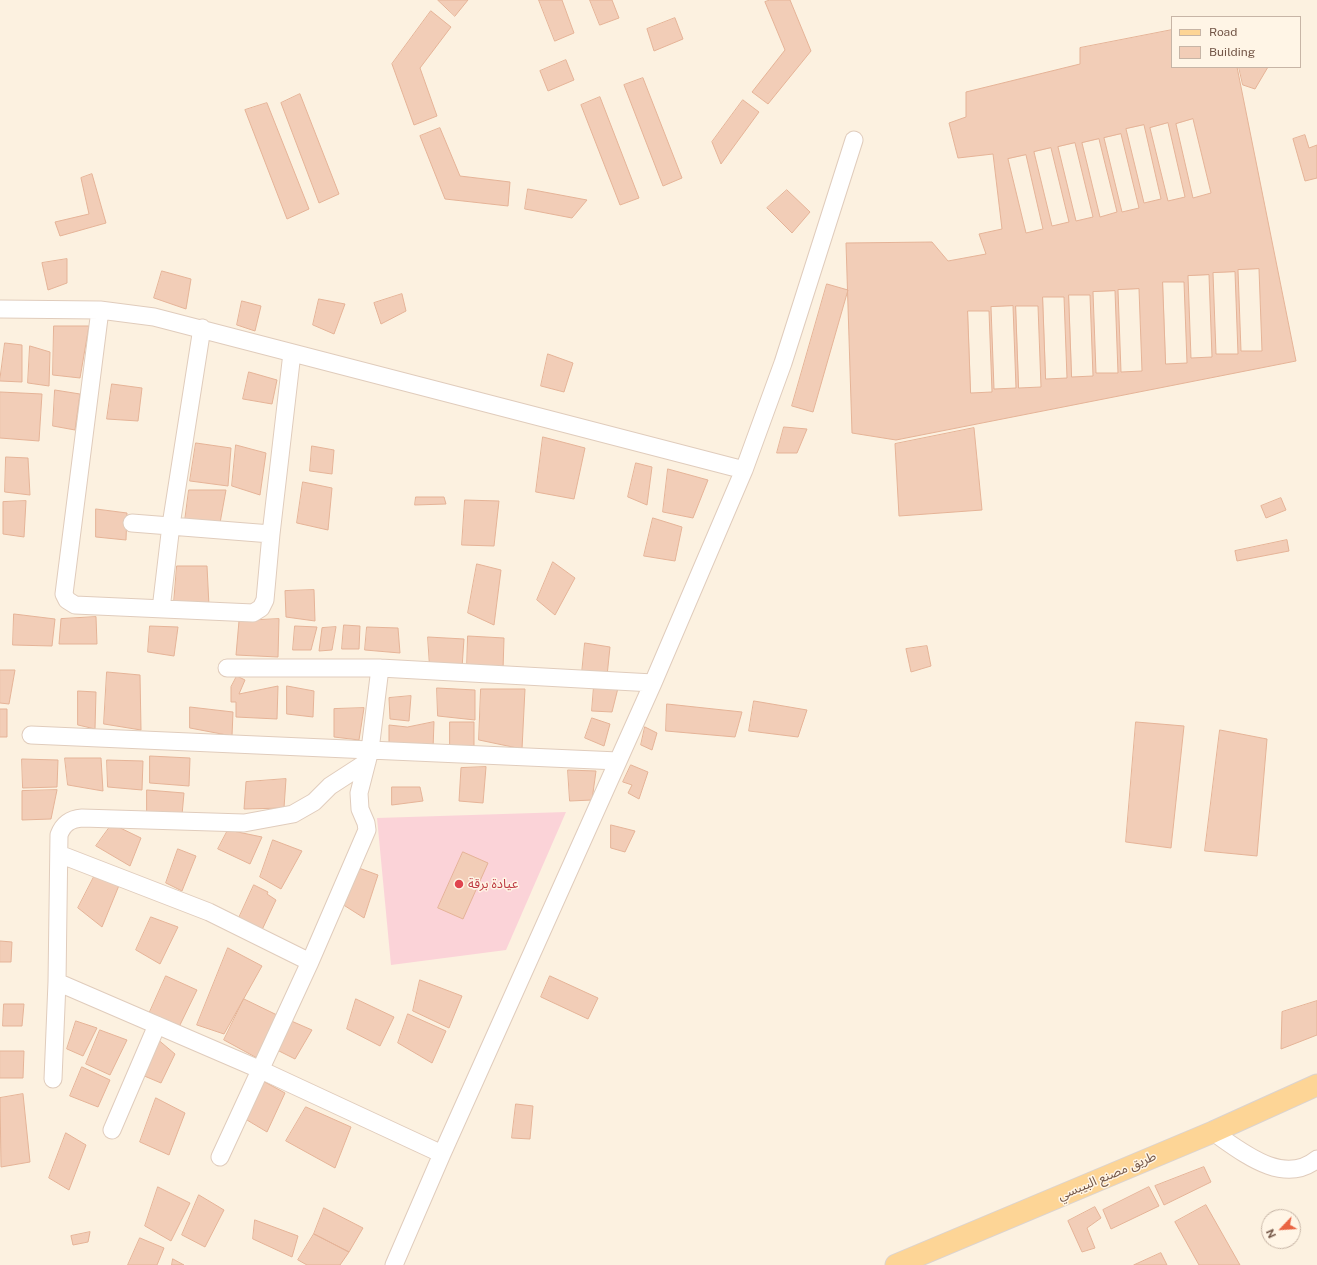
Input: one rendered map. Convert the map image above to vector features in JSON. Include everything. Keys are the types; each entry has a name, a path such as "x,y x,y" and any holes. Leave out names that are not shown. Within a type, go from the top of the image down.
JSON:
{"main road":[{"name":"طريق مصنع البيبسي","path":"896,1265 1213,1132 1317,1085"}],"street":[{"path":"394,1265 442,1154 653,683 744,470 783,363 854,140"},
{"path":"0,309 100,310 154,317 202,328 292,353 744,470"},
{"path":"100,310 64,594 67,600 75,605 258,612 265,600 271,534 292,353"},
{"path":"161,609 202,328"},
{"path":"132,523 271,534"},
{"path":"227,668 380,668 653,683"},
{"path":"220,1157 310,962 367,830 359,801 359,793 369,756 380,668"},
{"path":"31,735 369,756 618,761"},
{"path":"52,1079 58,982 59,835 62,828 72,819 82,818 244,823 293,814 314,802 330,786 369,756"},
{"path":"59,854 209,912 310,962"},
{"path":"58,982 261,1070 442,1154"},
{"path":"112,1130 158,1025"},
{"path":"1213,1132 1260,1164 1289,1170 1311,1164 1317,1159"}],"shaded area":[{"path":"566,812 506,950 391,965 377,818"}],"building":[{"path":"438,0 468,0 455,16"},
{"path":"539,0 562,0 574,33 555,41"},
{"path":"590,0 612,0 619,18 600,25"},
{"path":"770,0 790,0 811,51 768,104 752,92 785,50 765,2"},
{"path":"431,11 451,27 420,68 437,116 414,125 392,64"},
{"path":"675,18 683,39 654,51 647,29"},
{"path":"1171,30 1171,68 1237,68 1296,361 896,440 852,433 846,243 932,242 948,261 986,254 979,234 1002,229 993,154 958,158 949,123 966,117 966,92 1080,64 1080,48"},
{"path":"566,60 574,80 548,91 540,71"},
{"path":"1239,68 1267,68 1255,89 1243,85"},
{"path":"643,78 682,178 663,186 624,85"},
{"path":"300,94 339,194 319,203 281,103"},
{"path":"600,97 639,198 620,205 581,105"},
{"path":"743,100 759,112 721,164 712,142"},
{"path":"267,103 309,209 287,219 245,110"},
{"path":"1193,119 1211,193 1193,198 1176,124"},
{"path":"1168,123 1185,197 1168,201 1150,128"},
{"path":"1144,125 1161,199 1144,203 1126,129"},
{"path":"440,128 460,176 510,182 508,206 445,199 420,136"},
{"path":"1121,134 1139,208 1122,212 1104,138"},
{"path":"1305,135 1309,148 1317,145 1317,178 1305,181 1293,139"},
{"path":"1099,139 1117,212 1100,217 1082,143"},
{"path":"1075,143 1093,217 1076,221 1058,147"},
{"path":"1051,148 1069,222 1052,226 1034,152"},
{"path":"1026,155 1043,229 1026,233 1008,159"},
{"path":"92,174 106,223 60,236 55,222 89,214 81,178"},
{"path":"528,189 587,200 572,218 525,209"},
{"path":"787,190 810,212 792,233 767,208"},
{"path":"67,259 67,283 48,290 42,263"},
{"path":"1259,269 1262,351 1241,351 1238,270"},
{"path":"162,271 191,279 186,309 154,298"},
{"path":"1235,272 1238,354 1216,354 1213,273"},
{"path":"1209,275 1212,357 1191,358 1188,276"},
{"path":"1163,282 1184,282 1187,363 1166,364"},
{"path":"827,284 848,290 813,412 792,406"},
{"path":"1139,289 1142,371 1121,372 1118,290"},
{"path":"1115,291 1118,373 1096,373 1093,292"},
{"path":"402,294 406,311 381,324 374,303"},
{"path":"1069,295 1090,295 1093,376 1072,377"},
{"path":"1043,297 1064,297 1067,378 1046,379"},
{"path":"319,299 345,304 334,334 313,325"},
{"path":"242,301 261,306 255,331 237,325"},
{"path":"1013,306 1016,388 994,389 991,307"},
{"path":"1016,306 1038,306 1041,387 1019,388"},
{"path":"968,311 989,311 992,392 971,393"},
{"path":"54,326 89,326 80,378 53,375"},
{"path":"5,343 22,345 22,382 0,381"},
{"path":"30,346 50,352 49,386 28,383"},
{"path":"548,354 573,363 564,392 541,386"},
{"path":"249,372 277,380 272,404 243,399"},
{"path":"112,384 142,388 138,421 107,419"},
{"path":"55,390 80,394 75,430 53,426"},
{"path":"0,392 42,394 39,441 0,438"},
{"path":"784,427 807,429 797,453 777,453"},
{"path":"974,428 982,510 899,516 895,444"},
{"path":"543,437 585,448 574,499 536,492"},
{"path":"196,443 231,448 228,486 190,481"},
{"path":"236,445 266,453 260,495 232,486"},
{"path":"312,446 334,450 332,474 310,471"},
{"path":"6,457 28,458 30,495 5,492"},
{"path":"636,463 652,467 647,505 628,497"},
{"path":"668,469 708,480 693,518 663,512"},
{"path":"303,482 332,488 328,530 297,523"},
{"path":"189,490 226,490 220,523 185,521"},
{"path":"416,497 444,497 446,504 415,505"},
{"path":"1281,498 1286,510 1266,518 1261,506"},
{"path":"465,500 499,501 494,546 462,545"},
{"path":"26,501 24,537 3,534 3,502"},
{"path":"96,509 127,513 126,540 96,537"},
{"path":"653,518 682,527 675,561 644,556"},
{"path":"1287,540 1289,551 1237,561 1235,551"},
{"path":"553,562 575,578 555,615 537,600"},
{"path":"477,564 501,570 494,625 468,613"},
{"path":"177,566 207,566 209,606 174,603"},
{"path":"314,590 315,621 286,617 285,591"},
{"path":"14,614 55,619 52,646 13,645"},
{"path":"96,617 97,644 59,644 61,619"},
{"path":"279,619 278,657 236,655 239,621"},
{"path":"344,625 360,626 359,649 342,649"},
{"path":"150,626 178,627 174,656 148,652"},
{"path":"295,626 317,627 311,650 293,650"},
{"path":"336,627 332,650 319,651 322,628"},
{"path":"367,627 398,628 400,653 365,650"},
{"path":"468,636 504,638 503,670 467,669"},
{"path":"428,637 464,639 462,668 430,667"},
{"path":"585,643 610,647 607,676 582,673"},
{"path":"927,646 931,666 911,672 906,649"},
{"path":"0,670 15,670 9,704 0,703"},
{"path":"107,672 140,675 141,730 104,724"},
{"path":"237,676 245,680 239,694 278,686 277,719 236,717 236,702 231,702 231,687"},
{"path":"287,686 314,691 313,717 287,714"},
{"path":"594,686 618,688 612,712 592,711"},
{"path":"437,688 475,690 475,720 438,716"},
{"path":"481,689 525,689 522,749 479,740"},
{"path":"78,691 96,692 95,729 78,725"},
{"path":"411,696 409,721 390,719 389,698"},
{"path":"754,701 807,710 798,737 749,731"},
{"path":"667,704 742,712 735,737 666,731"},
{"path":"190,707 233,712 232,736 190,728"},
{"path":"364,708 359,740 334,737 334,709"},
{"path":"0,709 7,709 7,737 0,737"},
{"path":"592,718 610,724 604,746 585,738"},
{"path":"434,722 433,749 389,747 389,725 407,727"},
{"path":"450,722 474,722 474,750 450,747"},
{"path":"1136,722 1184,726 1171,848 1126,842"},
{"path":"645,727 657,733 652,750 641,745"},
{"path":"1220,730 1267,739 1257,856 1205,851"},
{"path":"150,756 190,758 189,786 150,783"},
{"path":"65,758 101,758 103,791 68,785"},
{"path":"22,759 58,760 57,787 23,788"},
{"path":"107,760 143,761 142,790 108,787"},
{"path":"631,765 648,772 639,799 628,793 632,785 623,782"},
{"path":"486,767 483,803 459,801 461,768"},
{"path":"568,770 596,771 592,800 570,801"},
{"path":"286,779 284,808 244,809 246,782"},
{"path":"392,787 420,787 423,801 392,805"},
{"path":"57,790 51,819 22,820 22,791"},
{"path":"147,790 184,793 182,815 147,812"},
{"path":"112,824 141,838 130,866 96,846"},
{"path":"611,825 635,831 625,852 611,848"},
{"path":"228,830 262,837 250,864 218,849"},
{"path":"273,840 302,851 281,889 260,877"},
{"path":"178,849 196,856 182,891 166,883"},
{"path":"463,852 488,863 463,919 438,908"},
{"path":"356,867 378,875 364,918 342,904"},
{"path":"96,873 120,883 102,927 78,908"},
{"path":"254,885 268,892 267,894 276,900 261,932 238,920"},
{"path":"151,917 178,927 160,964 136,950"},
{"path":"0,941 12,942 11,962 0,962"},
{"path":"228,948 262,966 224,1034 197,1025"},
{"path":"166,976 197,990 179,1027 149,1014"},
{"path":"550,976 598,998 588,1019 541,997"},
{"path":"420,980 462,996 449,1028 413,1011"},
{"path":"244,999 277,1015 257,1058 224,1040"},
{"path":"356,999 394,1017 380,1046 347,1029"},
{"path":"1317,1001 1317,1035 1281,1049 1282,1012"},
{"path":"4,1004 24,1004 22,1026 3,1026"},
{"path":"408,1014 446,1031 432,1063 398,1043"},
{"path":"289,1020 312,1030 295,1059 275,1049"},
{"path":"76,1021 97,1028 83,1056 67,1049"},
{"path":"100,1030 127,1040 110,1075 86,1064"},
{"path":"156,1038 175,1054 161,1083 142,1075"},
{"path":"0,1051 24,1051 23,1078 0,1078"},
{"path":"82,1067 110,1080 98,1107 70,1096"},
{"path":"263,1081 285,1093 267,1132 242,1117"},
{"path":"23,1094 30,1162 1,1167 0,1098"},
{"path":"156,1098 185,1113 169,1155 140,1142"},
{"path":"516,1104 533,1106 530,1139 512,1138"},
{"path":"306,1107 351,1127 335,1168 286,1141"},
{"path":"66,1133 86,1145 69,1190 49,1178"},
{"path":"1204,1167 1211,1182 1164,1205 1155,1186"},
{"path":"158,1187 190,1203 171,1241 145,1226"},
{"path":"1149,1187 1159,1206 1111,1229 1103,1210"},
{"path":"199,1195 224,1210 205,1247 182,1235"},
{"path":"1206,1205 1240,1265 1199,1265 1175,1222"},
{"path":"1095,1207 1101,1218 1087,1228 1095,1248 1082,1252 1068,1221"},
{"path":"324,1208 363,1228 349,1252 314,1234"},
{"path":"255,1220 298,1236 292,1257 253,1239"},
{"path":"90,1232 88,1242 73,1245 71,1236"},
{"path":"314,1234 349,1252 340,1265 307,1265 298,1260"},
{"path":"140,1238 164,1248 157,1265 128,1265"},
{"path":"1161,1253 1167,1265 1134,1265"},
{"path":"173,1259 184,1265 172,1265"}],"place":[{"name":"عيادة برقة","path":"459,884"}]}
